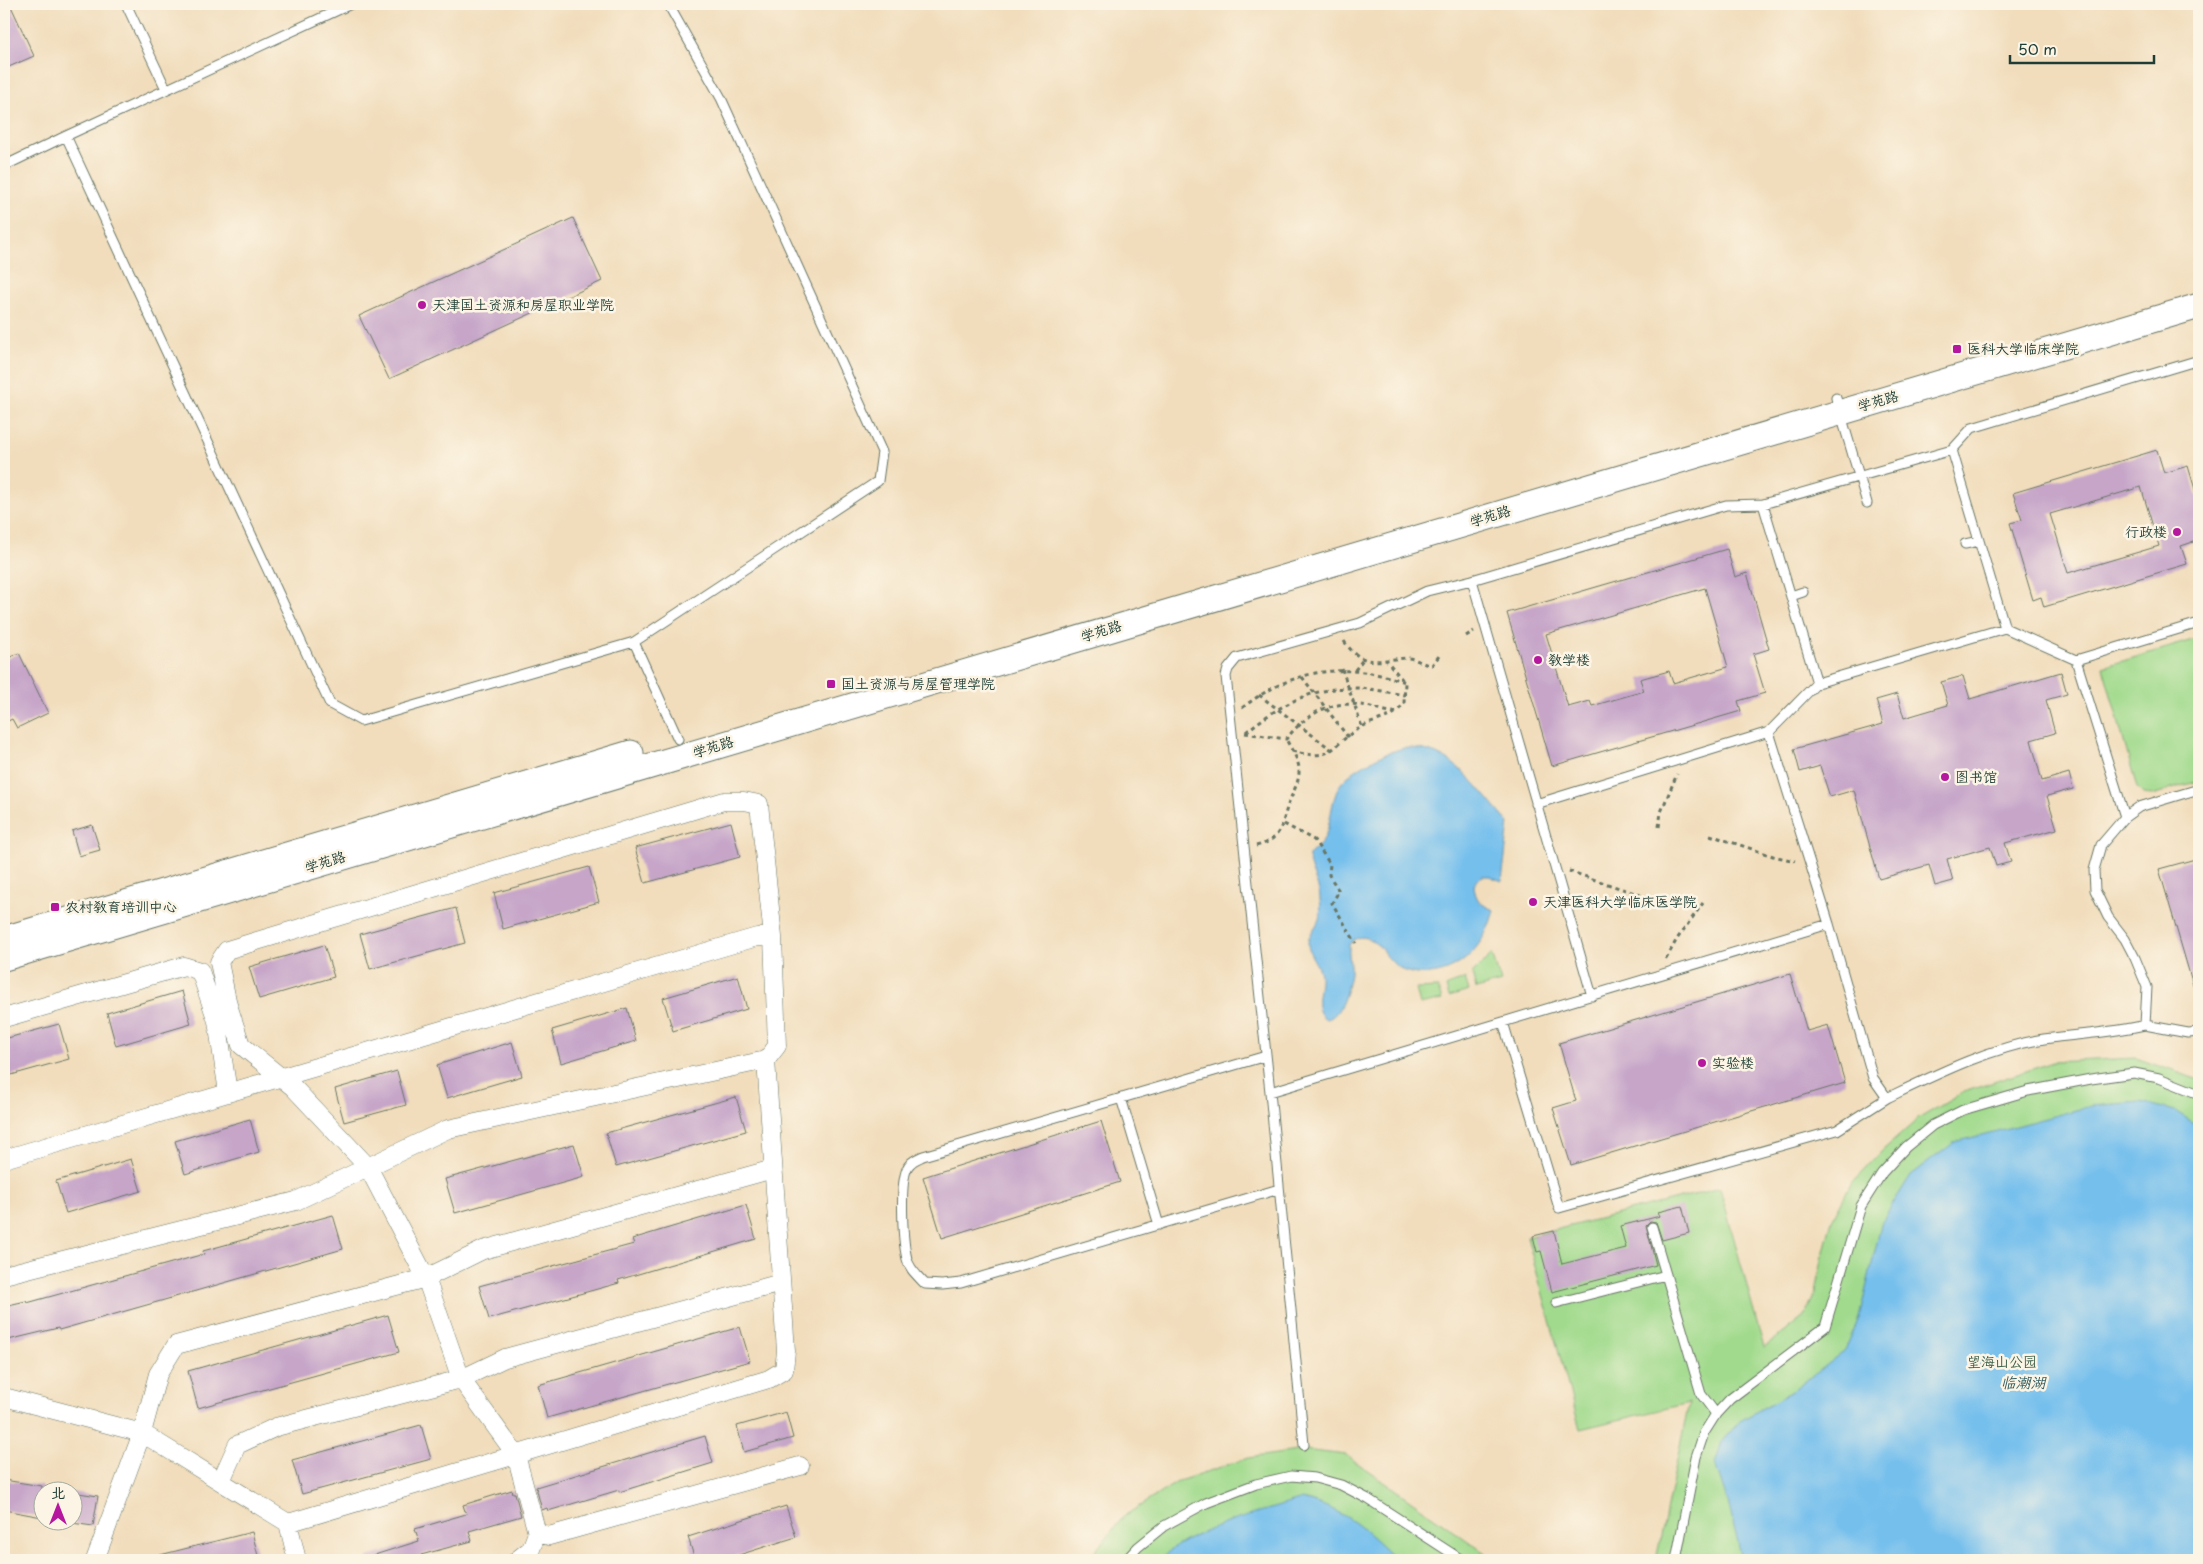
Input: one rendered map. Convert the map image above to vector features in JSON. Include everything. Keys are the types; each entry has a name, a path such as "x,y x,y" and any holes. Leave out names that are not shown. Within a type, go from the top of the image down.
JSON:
{"street":[{"name":"学苑路","path":"4,958 1838,405 2199,292"},
{"name":"学苑路","path":"4,939 1108,611 1838,405 2199,306"},
{"path":"4,1275 296,1201 368,1167 448,1129 766,1060 777,1046 773,937 759,804 744,801 724,801 227,950 219,962 228,1006 241,1045 293,1088 368,1167 426,1278 461,1379 516,1455 537,1534 531,1549 517,1560"},
{"path":"4,1159 758,938 773,937"},
{"path":"4,1018 184,966 200,971 214,1013 228,1092"},
{"path":"288,1523 770,1379 784,1370 786,1351 766,1060"},
{"path":"95,1560 142,1433 158,1374 176,1345 426,1278 483,1250 773,1170"},
{"path":"221,1482 237,1446 276,1427 461,1379 505,1358 781,1283"},
{"path":"4,1397 142,1433 288,1523 297,1560"},
{"path":"537,1534 549,1536 800,1466"}],"lane":[{"path":"126,4 166,89"},
{"path":"4,166 351,4"},
{"path":"66,136 330,704 361,721 634,642 878,481 882,452 720,98 668,4"},
{"path":"1304,1445 1270,1092 1226,676 1228,668 1237,658 1339,629 1376,616 1427,591 1472,580 1726,506 1764,504 1952,450 1972,428 2199,360"},
{"path":"1838,405 1867,503"},
{"path":"1952,450 2005,628"},
{"path":"1764,504 1817,683"},
{"path":"1965,544 1979,541"},
{"path":"1472,580 1592,996"},
{"path":"1791,596 1803,592"},
{"path":"1536,804 1770,732 1817,683 2005,628 2076,660 2199,623"},
{"path":"634,642 678,739"},
{"path":"2076,660 2125,817"},
{"path":"1770,732 1829,924 1873,1078 1888,1098"},
{"path":"2145,1025 2147,987 2125,939 2108,917 2096,890 2094,870 2101,845 2125,817 2139,807 2199,789"},
{"path":"1270,1092 1829,924"},
{"path":"1502,1022 1559,1208 1837,1130 1888,1098 1935,1076 1992,1053 2043,1040 2116,1032 2145,1025 2188,1033 2199,1032"},
{"path":"1266,1056 923,1156 909,1164 903,1176 901,1192 907,1259 913,1271 925,1284 961,1283 1279,1189"},
{"path":"1676,1560 1696,1457 1704,1433 1716,1414 1730,1398 1825,1327 1861,1206 1882,1173 1906,1147 1933,1125 1963,1110 2028,1091 2134,1073 2159,1078 2199,1094"},
{"path":"1121,1098 1159,1225"},
{"path":"1652,1226 1701,1394 1716,1414"},
{"path":"1556,1303 1666,1275"},
{"path":"1126,1560 1164,1526 1206,1502 1256,1484 1291,1476 1315,1478 1341,1485 1368,1499 1462,1560"}],"path":[{"path":"1339,629 1345,643 1370,662 1407,658 1418,659 1423,664 1432,665 1440,656"},
{"path":"1355,670 1364,658"},
{"path":"1292,750 1312,756 1332,750 1362,727 1397,712 1404,703 1405,682 1387,661"},
{"path":"1231,716 1280,682 1342,669 1355,670 1405,682"},
{"path":"1342,669 1362,727"},
{"path":"1302,677 1348,737"},
{"path":"1233,742 1276,708 1314,693 1348,688 1405,695"},
{"path":"1259,695 1332,750"},
{"path":"1286,739 1298,724 1326,708 1354,704 1397,712"},
{"path":"1245,733 1286,739"},
{"path":"1245,849 1265,844 1279,832 1284,824 1300,770 1286,739"},
{"path":"1659,827 1661,812 1677,776 1675,761"},
{"path":"1284,824 1314,840 1330,864 1329,875 1339,891 1332,903 1356,943"},
{"path":"1710,835 1787,860 1810,864"},
{"path":"1555,867 1649,898"},
{"path":"1660,976 1669,953 1703,903"}],"green space":[{"path":"2199,638 2199,781 2152,795 2143,794 2137,788 2103,667"},
{"path":"1492,954 1501,982 1476,989 1472,974"},
{"path":"1465,978 1469,991 1449,997 1446,987"},
{"path":"1438,988 1442,1000 1420,1005 1416,989"},
{"name":"临潮湖","path":"2136,1058 2199,1080 2199,1560 1656,1560 1689,1403 1580,1429 1527,1237 1720,1188 1764,1348 1804,1316 1816,1293 1832,1220 1851,1184 1882,1151 1918,1119 1964,1092 2053,1062"},
{"path":"1304,1450 1346,1455 1495,1560 1088,1560 1124,1516 1179,1481 1248,1458"}],"water":[{"path":"1404,748 1422,749 1437,754 1451,762 1464,772 1509,823 1502,881 1489,876 1481,876 1474,885 1477,898 1494,910 1485,933 1472,953 1463,961 1442,972 1414,974 1407,972 1395,965 1374,942 1363,937 1355,939 1349,945 1350,973 1343,1001 1336,1013 1326,1019 1321,1015 1318,1005 1320,976 1318,967 1308,948 1309,939 1319,919 1321,907 1309,855 1323,841 1337,791 1345,779 1369,762"},
{"name":"临潮湖","path":"2141,1102 2175,1111 2199,1126 2199,1560 1742,1560 1729,1506 1715,1464 1722,1441 1740,1421 1794,1390 1845,1350 1859,1318 1882,1221 1911,1175 1955,1142 2091,1106"},
{"path":"1302,1499 1331,1509 1354,1522 1397,1560 1160,1560 1186,1540 1247,1516"}],"building":[{"path":"4,4 10,4 34,56 4,69"},
{"path":"573,218 602,281 389,379 359,316"},
{"name":"行政楼","path":"2157,450 2164,473 2188,466 2199,503 2199,540 2181,546 2187,564 2044,607 2041,597 2033,600 2010,523 2022,520 2013,493","holes":["2141,487 2159,546 2068,573 2050,514"]},
{"name":"教学楼","path":"1727,549 1735,577 1747,573 1769,649 1753,654 1765,693 1738,701 1741,711 1552,766 1507,613","holes":["1705,588 1728,667 1673,683 1669,671 1640,679 1644,691 1592,706 1590,701 1568,707 1546,634"]},
{"path":"19,653 48,713 17,728 12,719 4,723 4,660"},
{"name":"图书馆","path":"2061,672 2067,694 2046,700 2055,733 2031,740 2042,781 2069,773 2073,789 2047,796 2057,829 2005,843 2011,862 1996,866 1990,847 1947,859 1953,881 1935,886 1929,865 1879,879 1854,790 1830,797 1820,766 1800,772 1794,749 1883,724 1876,700 1897,694 1904,718 1948,705 1941,682 1963,676 1970,699"},
{"path":"731,822 740,857 645,883 635,848"},
{"path":"92,825 100,850 79,856 72,831"},
{"path":"2199,858 2199,991 2195,992 2159,869"},
{"path":"589,867 599,902 503,929 494,893"},
{"path":"456,908 465,943 370,969 360,934"},
{"path":"324,945 334,977 259,999 249,967"},
{"name":"实验楼","path":"1790,974 1807,1031 1828,1025 1845,1083 1571,1165 1553,1108 1576,1101 1559,1043"},
{"path":"738,976 747,1009 673,1031 663,998"},
{"path":"182,991 191,1024 116,1046 107,1013"},
{"path":"627,1008 636,1041 561,1063 552,1030"},
{"path":"59,1024 69,1059 4,1077 4,1039"},
{"path":"512,1042 522,1076 447,1098 437,1065"},
{"path":"397,1071 406,1105 344,1122 335,1089"},
{"path":"736,1097 746,1131 616,1167 606,1133"},
{"path":"250,1119 259,1152 185,1174 175,1141"},
{"path":"1101,1121 1120,1182 942,1238 923,1177"},
{"path":"574,1144 584,1177 455,1213 445,1179"},
{"path":"131,1159 141,1191 66,1213 56,1181"},
{"path":"746,1205 756,1239 618,1280 619,1283 489,1319 479,1286 634,1244 632,1239"},
{"path":"1682,1206 1689,1233 1662,1240 1656,1222 1650,1221 1646,1225 1656,1265 1552,1292 1541,1251 1537,1252 1533,1236 1554,1231 1562,1264 1626,1248 1620,1226 1660,1216 1658,1212"},
{"path":"333,1215 343,1249 59,1330 58,1328 4,1341 4,1306 26,1301 27,1303 204,1254 203,1251"},
{"path":"388,1315 399,1352 198,1408 188,1371"},
{"path":"740,1327 750,1361 547,1418 538,1385"},
{"path":"786,1412 793,1438 744,1452 737,1426"},
{"path":"421,1425 431,1459 302,1494 292,1460"},
{"path":"705,1436 713,1463 619,1492 619,1490 548,1511 547,1508 542,1510 536,1487"},
{"path":"4,1480 32,1484 32,1515 4,1510"},
{"path":"512,1490 515,1493 521,1516 469,1531 472,1541 421,1555 423,1560 368,1560 368,1557 419,1541 415,1529 466,1514 463,1505"},
{"path":"82,1494 98,1496 93,1526 82,1524"},
{"path":"786,1506 796,1537 723,1560 695,1560 688,1537"},
{"path":"252,1532 259,1560 161,1560 160,1555"}],"place":[{"name":"天津国土资源和房屋职业学院","path":"422,305"},
{"name":"医科大学临床学院","path":"1957,349"},
{"name":"行政楼","path":"2177,532"},
{"name":"教学楼","path":"1538,660"},
{"name":"国土资源与房屋管理学院","path":"831,684"},
{"name":"图书馆","path":"1945,777"},
{"name":"天津医科大学临床医学院","path":"1533,902"},
{"name":"农村教育培训中心","path":"55,907"},
{"name":"实验楼","path":"1702,1063"}],"park label":[{"name":"望海山公园","path":"2002,1362"}]}
